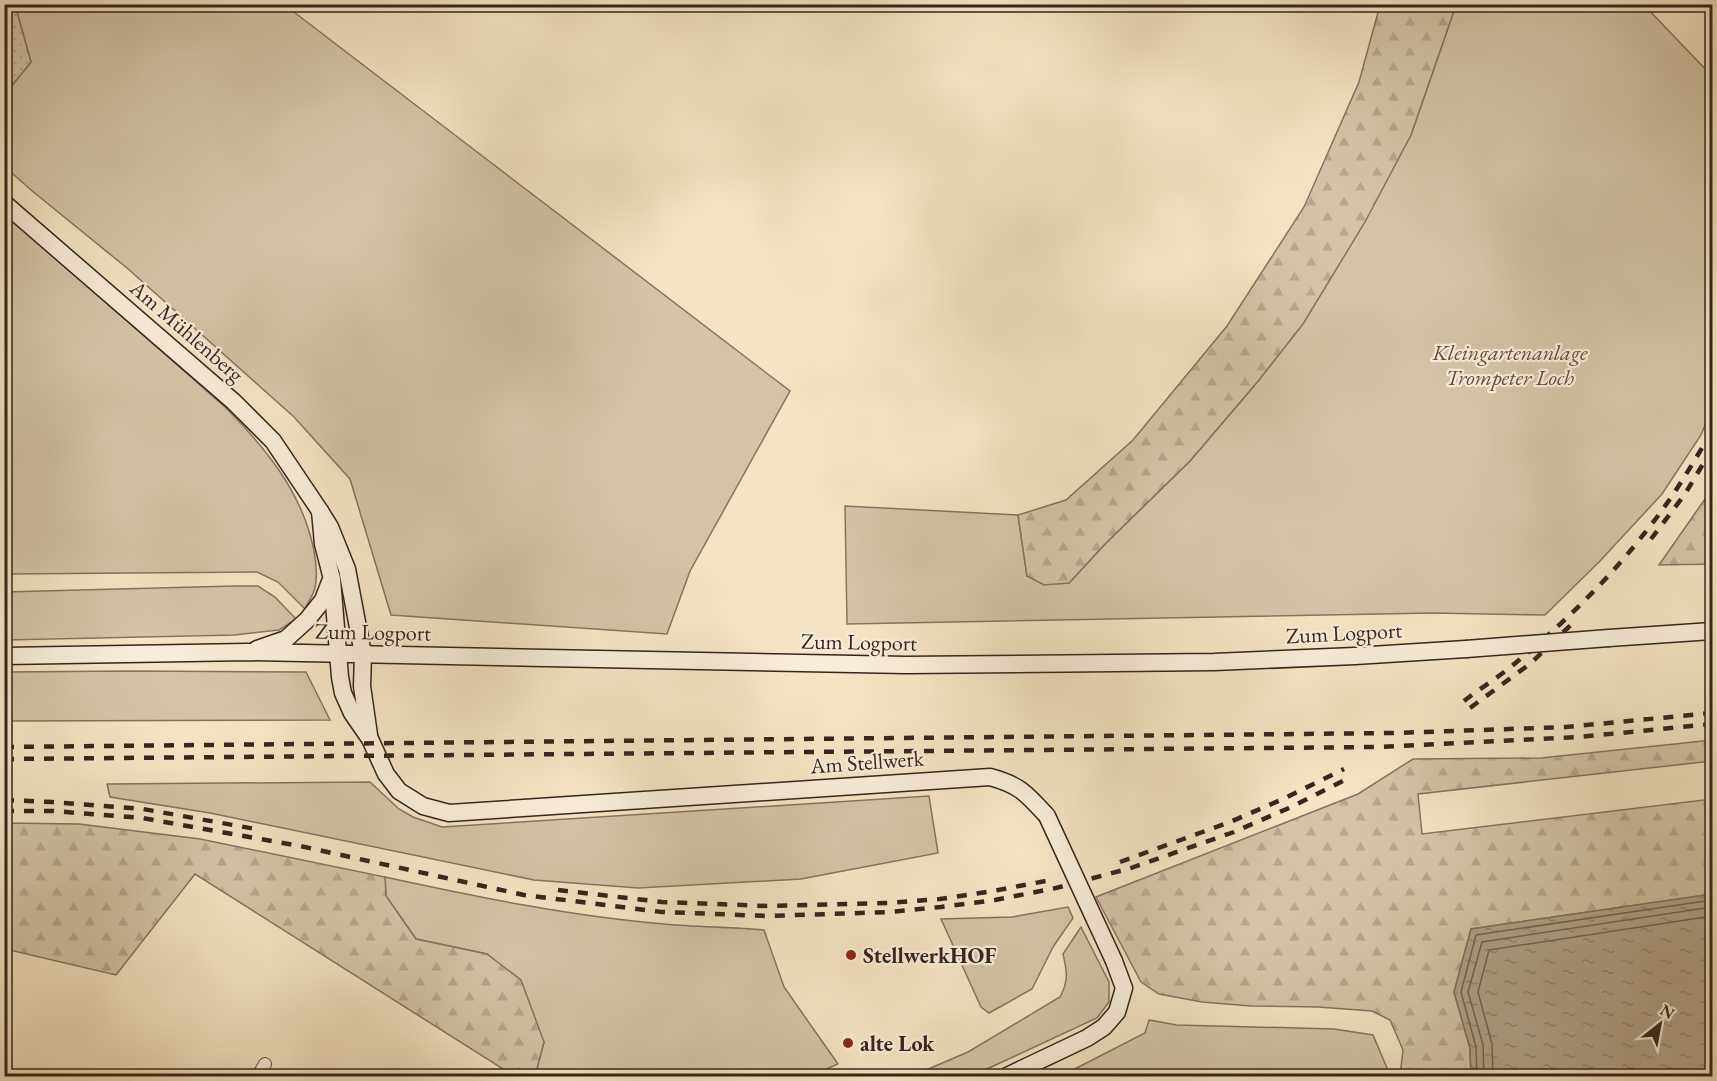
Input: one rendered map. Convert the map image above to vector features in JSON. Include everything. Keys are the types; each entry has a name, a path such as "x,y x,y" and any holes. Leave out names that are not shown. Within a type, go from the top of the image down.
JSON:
{"street":[{"name":"Am Mühlenberg","path":"4,203 234,402 273,441 330,527 347,569 363,654"},
{"path":"321,511 323,544 332,579 338,653"},
{"path":"248,652 286,639 307,621 323,600 332,579"},
{"name":"Zum Logport","path":"4,656 248,652 906,665 1214,662 1355,656 1713,631"},
{"name":"Am Stellwerk","path":"338,653 343,693 352,713 370,739 386,774 399,792 423,806 449,813 990,777 1009,782 1029,795 1047,816 1124,987 1117,1012 1104,1027 1087,1038 1007,1077"},
{"name":"Am Stellwerk","path":"363,654 362,686 370,739"},
{"path":"258,1077 266,1064"}],"green space":[{"path":"5,4 15,5 31,62 5,94"},
{"path":"15,5 286,5 790,391 690,571 667,634 391,615 350,479 294,417 127,268 5,167 5,94 31,62"},
{"path":"1380,5 1456,5 1411,135 1365,222 1303,324 1190,461 1105,544 1069,583 1044,585 1027,576 1018,515 1066,500 1133,440 1227,326 1304,207 1359,82"},
{"name":"Kleingartenanlage Trompeter Loch","path":"1456,5 1644,5 1712,76 1712,408 1701,435 1662,494 1600,561 1545,615 1433,613 847,624 845,506 1018,515 1027,576 1069,583 1105,544 1190,461 1259,380 1411,135"},
{"path":"5,213 225,407 268,455 292,490 309,530 314,551 316,583 305,609 278,582 257,572 5,574"},
{"path":"1712,489 1712,564 1659,565"},
{"path":"258,586 275,597 296,619 279,630 235,635 5,640 4,592"},
{"path":"5,672 306,672 330,720 5,721"},
{"path":"1712,740 1712,761 1418,794 1422,834 1712,799 1712,894 1471,929 1454,992 1470,1048 1471,1076 1400,1076 1403,1050 1390,1020 1372,1011 1251,1006 1202,1002 1159,994 1141,982 1096,897 1358,794 1413,759 1541,758"},
{"path":"370,782 399,809 413,817 442,827 929,796 938,853 801,879 638,888 534,880 210,813 110,797 107,784"},
{"path":"5,823 79,824 200,839 385,877 386,896 416,939 487,954 521,980 544,1042 535,1076 514,1076 195,874 116,975 5,949"},
{"path":"385,877 489,899 629,921 764,930 784,987 838,1064 810,1076 535,1076 544,1042 487,954 416,939 386,896"},
{"path":"1068,907 1073,918 1053,947 1032,989 989,1013 981,1007 941,919 1012,917"},
{"path":"1081,927 1109,982 1109,1002 1097,1018 972,1076 912,1076 968,1052 1060,997 1066,976 1063,954"},
{"path":"1149,1020 1177,1025 1334,1029 1373,1035 1387,1068 1385,1076 1061,1076 1145,1033"}],"water":[{"path":"1712,894 1712,1076 1471,1076 1470,1048 1454,992 1471,929"}],"railway":[{"path":"1464,701 1506,671 1570,615 1602,582 1633,548 1665,506 1712,431"},
{"path":"1651,539 1685,494 1712,449"},
{"path":"1470,708 1531,663 1576,620"},
{"path":"4,747 1396,733 1566,727 1712,713"},
{"path":"4,759 1378,747 1579,737 1712,724"},
{"path":"1120,862 1230,822 1344,769"},
{"path":"4,811 53,811 142,818 300,846 524,895 662,912 768,916 890,912 995,900 1056,888 1131,868 1234,832 1349,778"},
{"path":"4,800 143,809 261,830"},
{"path":"558,890 662,902 767,906 888,903 940,899 1051,880"}],"place":[{"name":"StellwerkHOF","path":"851,955"},
{"name":"alte Lok","path":"848,1043"}]}
